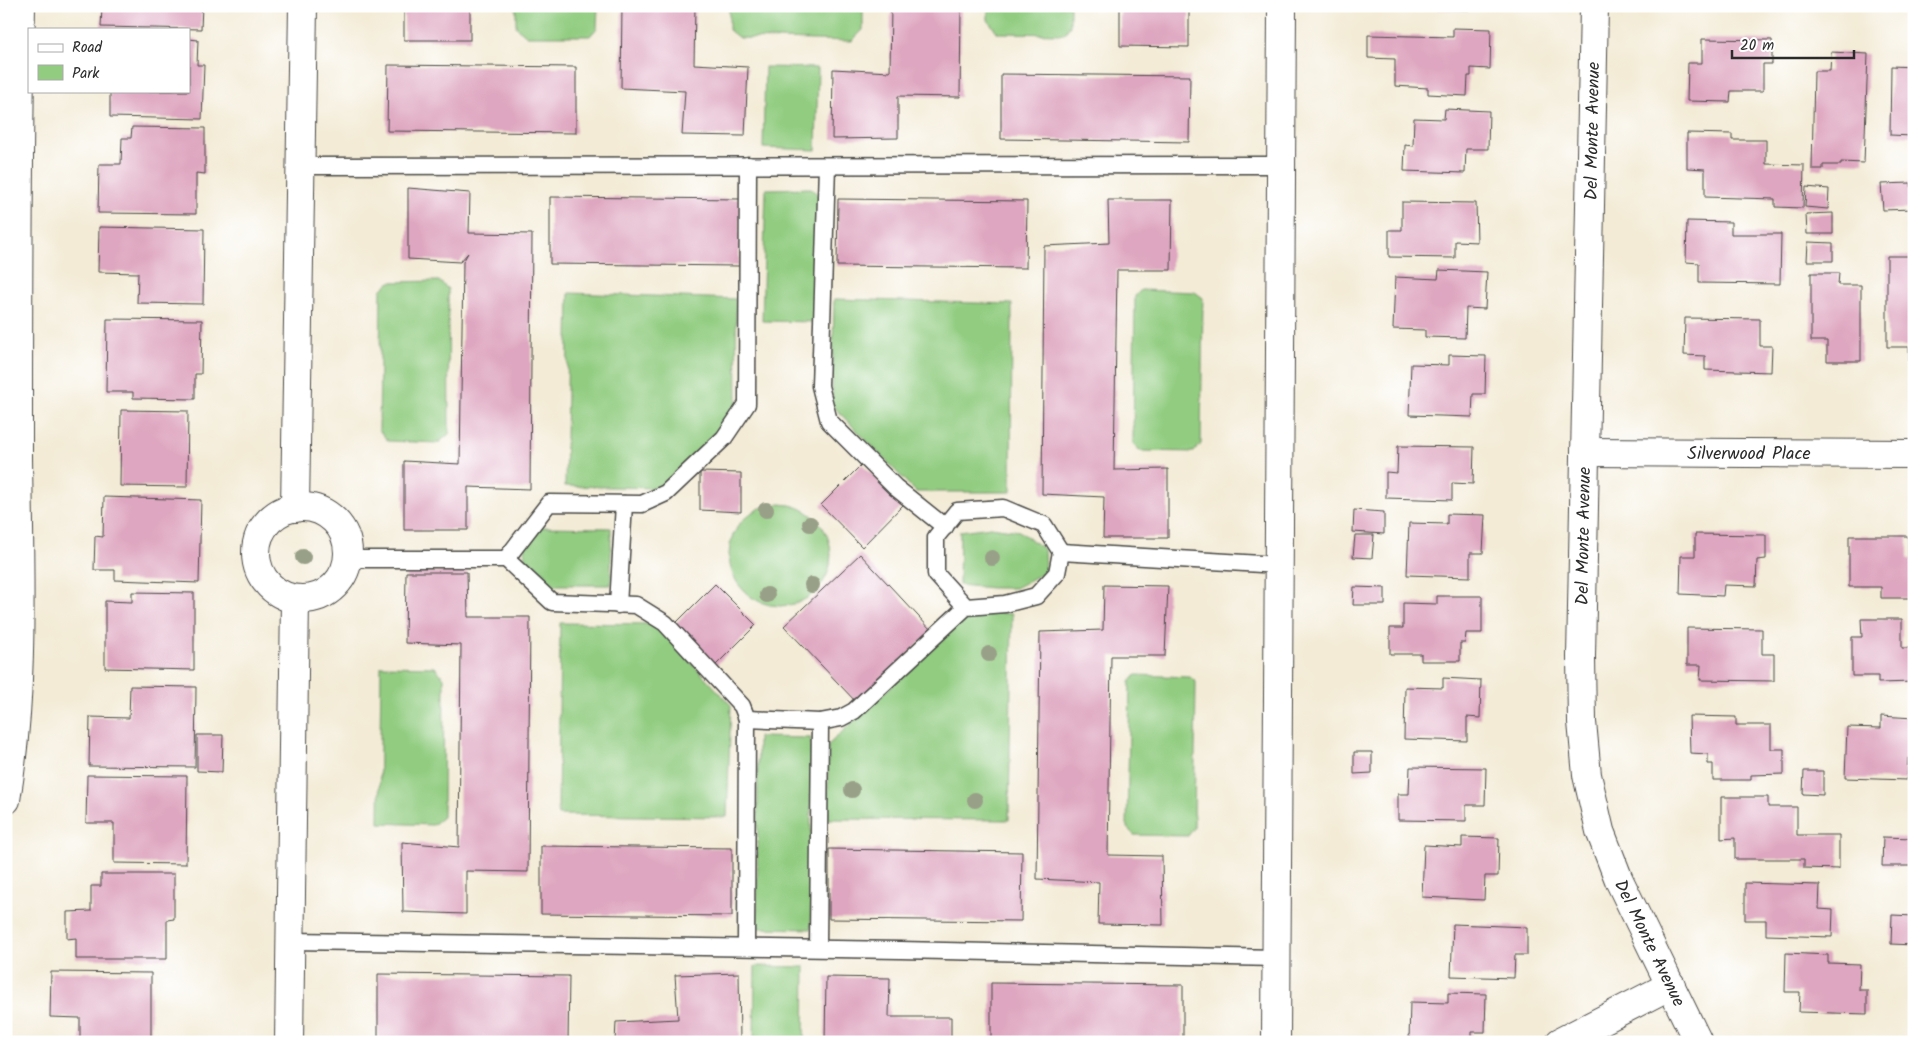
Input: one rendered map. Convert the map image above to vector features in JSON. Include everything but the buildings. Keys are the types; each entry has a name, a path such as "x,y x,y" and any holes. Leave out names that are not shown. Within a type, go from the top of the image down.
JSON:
{"street":[{"path":"6,800 11,771 18,688 17,233 21,6"},
{"path":"296,508 303,6"},
{"path":"1276,1042 1282,6"},
{"name":"Del Monte Avenue","path":"1594,6 1581,657 1582,722 1587,775 1600,831 1619,880 1698,1042"},
{"name":"Silverwood Place","path":"1585,452 1914,454"},
{"path":"296,508 311,508 325,513 338,524 347,543 348,559 345,570 337,584 318,597 302,600 286,597 272,588 262,576 256,560 259,537 267,522 277,514 296,508"},
{"path":"289,1042 295,598"},
{"path":"1560,1042 1671,986"}],"lane":[{"path":"300,166 1281,165"},
{"path":"506,559 549,503 642,504 666,493 724,438 747,404 748,166"},
{"path":"827,166 820,386 829,421 895,487 945,527"},
{"path":"618,605 624,504"},
{"path":"747,719 820,722 841,718 854,711 966,606 1005,604 1036,596 1057,573 1061,552 1044,525 1003,508 957,512 936,537 936,574 966,606"},
{"path":"1061,552 1278,564"},
{"path":"348,559 506,559 552,602 636,605 665,623 742,706 747,719 746,947"},
{"path":"818,948 820,722"},
{"path":"290,942 818,948 1276,958"}],"green space":[{"path":"516,6 598,6 597,28 590,36 527,36 516,27"},
{"path":"729,6 863,6 863,30 852,41 739,38 729,30"},
{"path":"988,6 1070,6 1070,26 1064,34 998,33 988,20"},
{"path":"765,67 818,68 816,150 763,148"},
{"path":"811,188 819,196 817,322 762,321 766,189"},
{"path":"439,281 448,289 449,434 438,443 388,441 379,430 381,290 390,282"},
{"path":"1141,290 1195,292 1203,298 1201,444 1194,452 1140,451 1133,443 1135,296"},
{"path":"569,293 736,299 737,412 659,488 565,486"},
{"path":"834,299 1012,304 1011,492 916,492 832,405"},
{"path":"780,504 799,508 816,519 827,536 831,555 827,574 816,591 799,602 780,606 761,602 744,591 733,574 729,555 733,536 744,519 761,508"},
{"path":"542,527 611,528 611,585 545,585 525,567 525,545"},
{"path":"991,527 1019,531 1044,549 1045,572 1015,588 959,585 960,531"},
{"path":"973,610 1012,614 1009,820 828,819 828,745"},
{"path":"560,623 655,624 731,705 727,817 558,815"},
{"path":"381,666 435,667 444,678 443,817 433,825 379,823"},
{"path":"1136,675 1190,677 1196,682 1194,828 1188,836 1134,835 1127,828 1130,682"},
{"path":"758,737 811,738 811,929 757,928"},
{"path":"755,966 805,967 804,1042 754,1042"}]}
